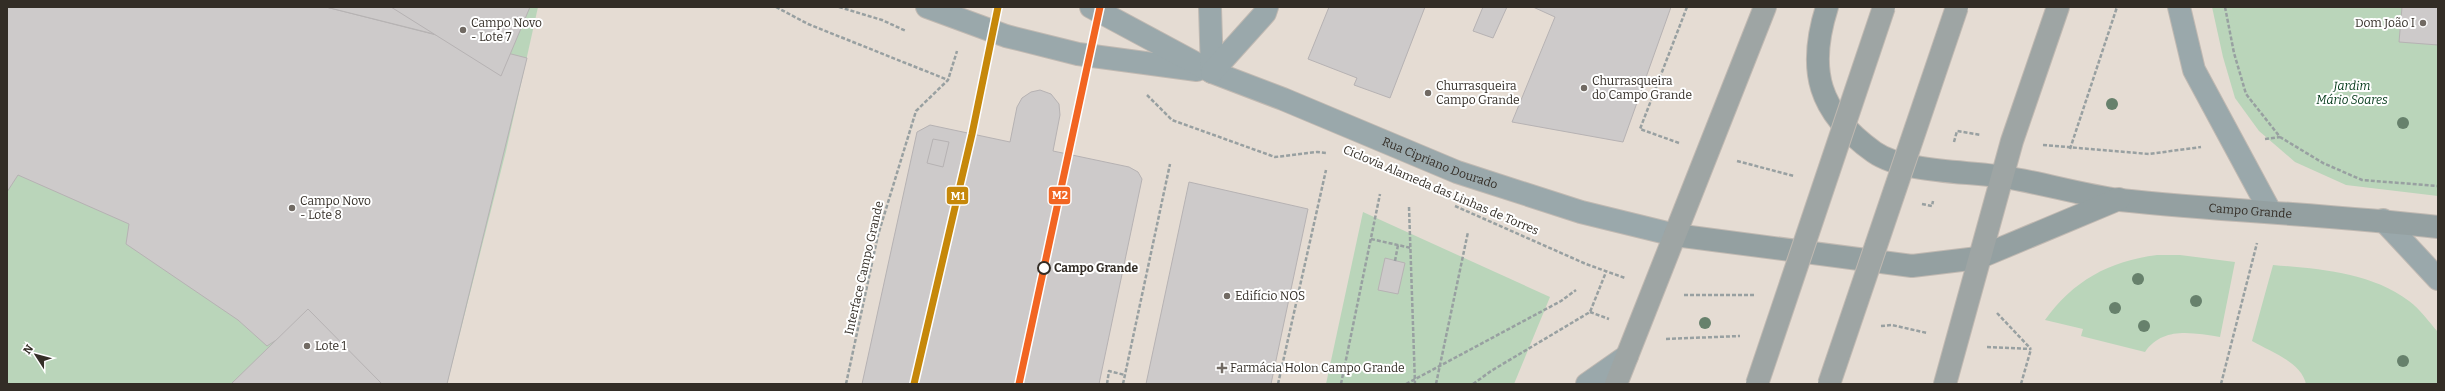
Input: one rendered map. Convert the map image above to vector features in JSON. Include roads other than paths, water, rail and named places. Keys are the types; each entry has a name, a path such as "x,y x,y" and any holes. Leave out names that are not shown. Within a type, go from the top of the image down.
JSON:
{"highway":[{"path":"1616,384 1765,7"},
{"path":"1757,384 1884,7"},
{"path":"1829,384 1957,7"},
{"path":"1945,384 1978,258 2012,141 2058,7"}],"main road":[{"name":"Campo Grande","path":"1827,7 1818,35 1817,72 1827,102 1849,132 1876,153 1896,161 1944,171 2002,176 2119,200 2383,220 2438,227"},
{"path":"1675,235 1912,266 1978,258 2119,200"}],"street":[{"name":"Rua Cipriano Dourado","path":"927,7 1006,36 1078,54 1212,72"},
{"name":"Rua Cipriano Dourado","path":"1091,7 1212,72 1284,99 1457,172 1581,212 1675,235"},
{"path":"1210,7 1212,72"},
{"path":"1212,72 1265,13 1267,7"},
{"path":"2179,7 2194,70 2270,211"},
{"path":"2383,220 2438,279"},
{"path":"1587,384 1627,356"}],"place":[{"name":"Dom João I","path":"2423,23"},
{"name":"Campo Novo - Lote 7","path":"463,30"},
{"name":"Churrasqueira do Campo Grande","path":"1584,88"},
{"name":"Churrasqueira Campo Grande","path":"1428,93"},
{"name":"Campo Novo - Lote 8","path":"292,208"},
{"name":"Campo Grande","path":"1044,268"},
{"name":"Edifício NOS","path":"1227,296"},
{"name":"Lote 1","path":"307,346"},
{"name":"Farmácia Holon Campo Grande","path":"1222,368"}],"park label":[{"name":"Jardim Mário Soares","path":"2352,93"}]}
